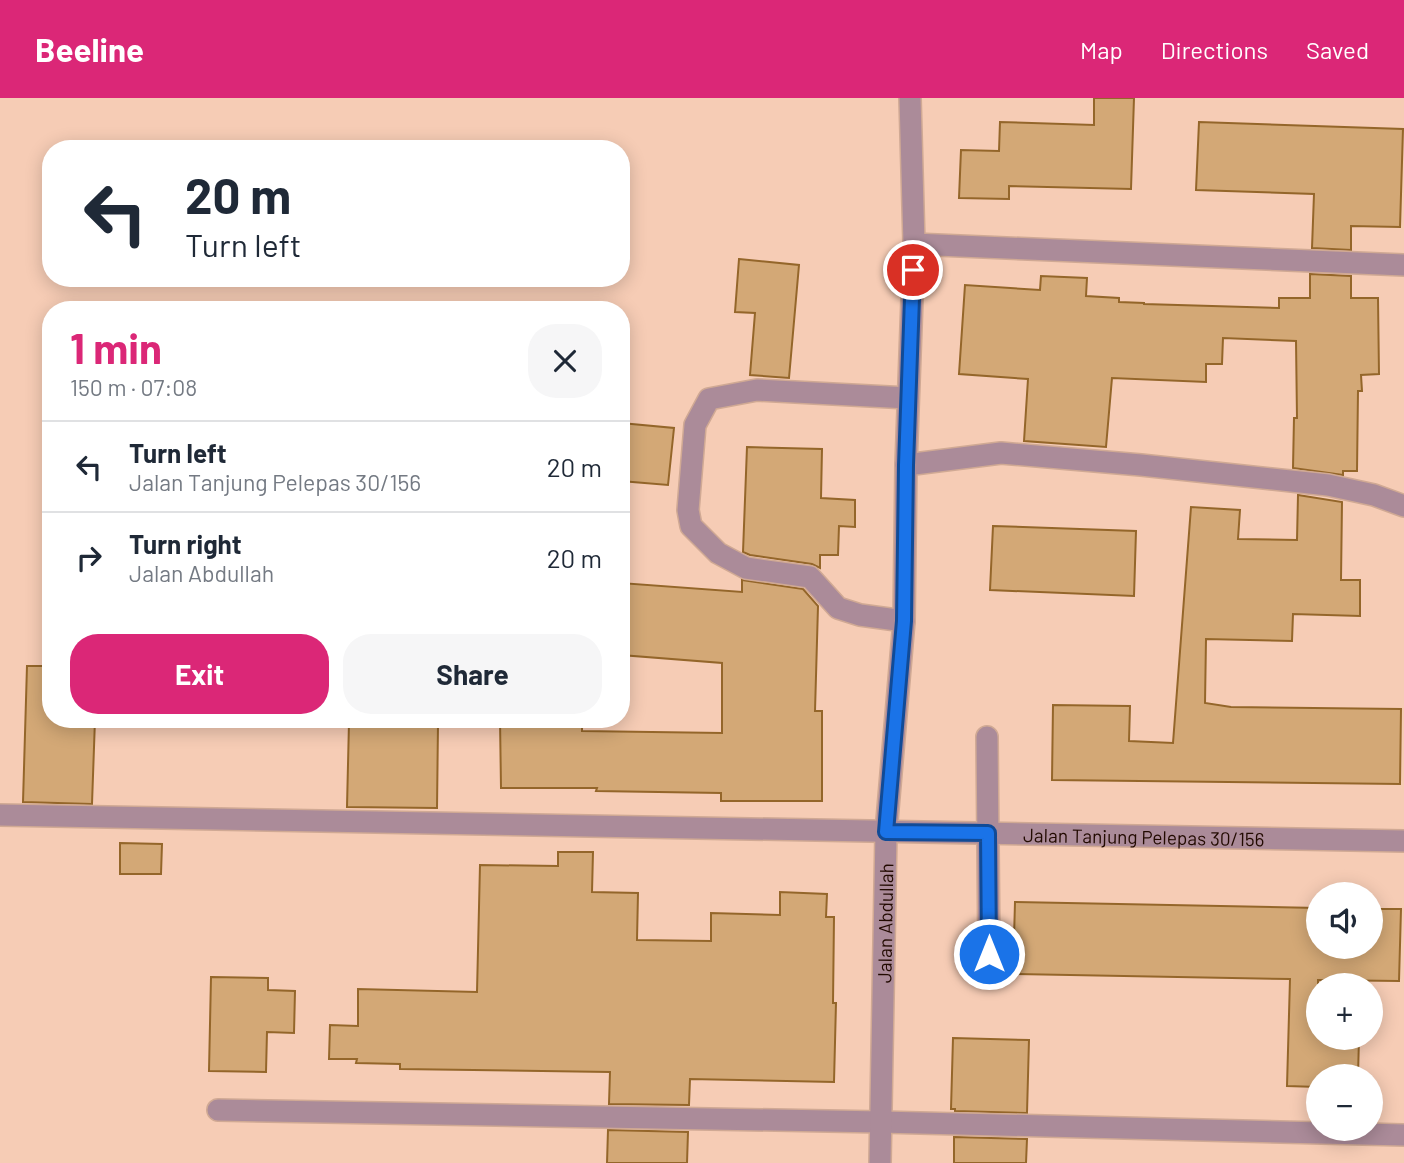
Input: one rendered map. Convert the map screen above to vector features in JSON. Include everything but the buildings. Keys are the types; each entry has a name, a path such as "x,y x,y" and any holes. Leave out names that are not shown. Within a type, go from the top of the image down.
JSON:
{"street":[{"name":"Jalan Abdullah","path":"880,1163 886,832 904,621 906,465 914,244 910,98"},
{"path":"914,244 1404,265"},
{"path":"904,621 860,615 838,608 810,577 746,568 718,553 701,537 691,526 688,510 695,425 709,400 757,390 908,398"},
{"path":"906,465 1001,453 1328,485 1374,495 1404,506"},
{"path":"987,737 989,954"},
{"name":"Jalan Tanjung Pelepas 30/156","path":"0,815 1404,841"},
{"path":"218,1110 1404,1135"}],"route":[{"path":"913,270 904,621 886,832 988,833 989,954"}]}
